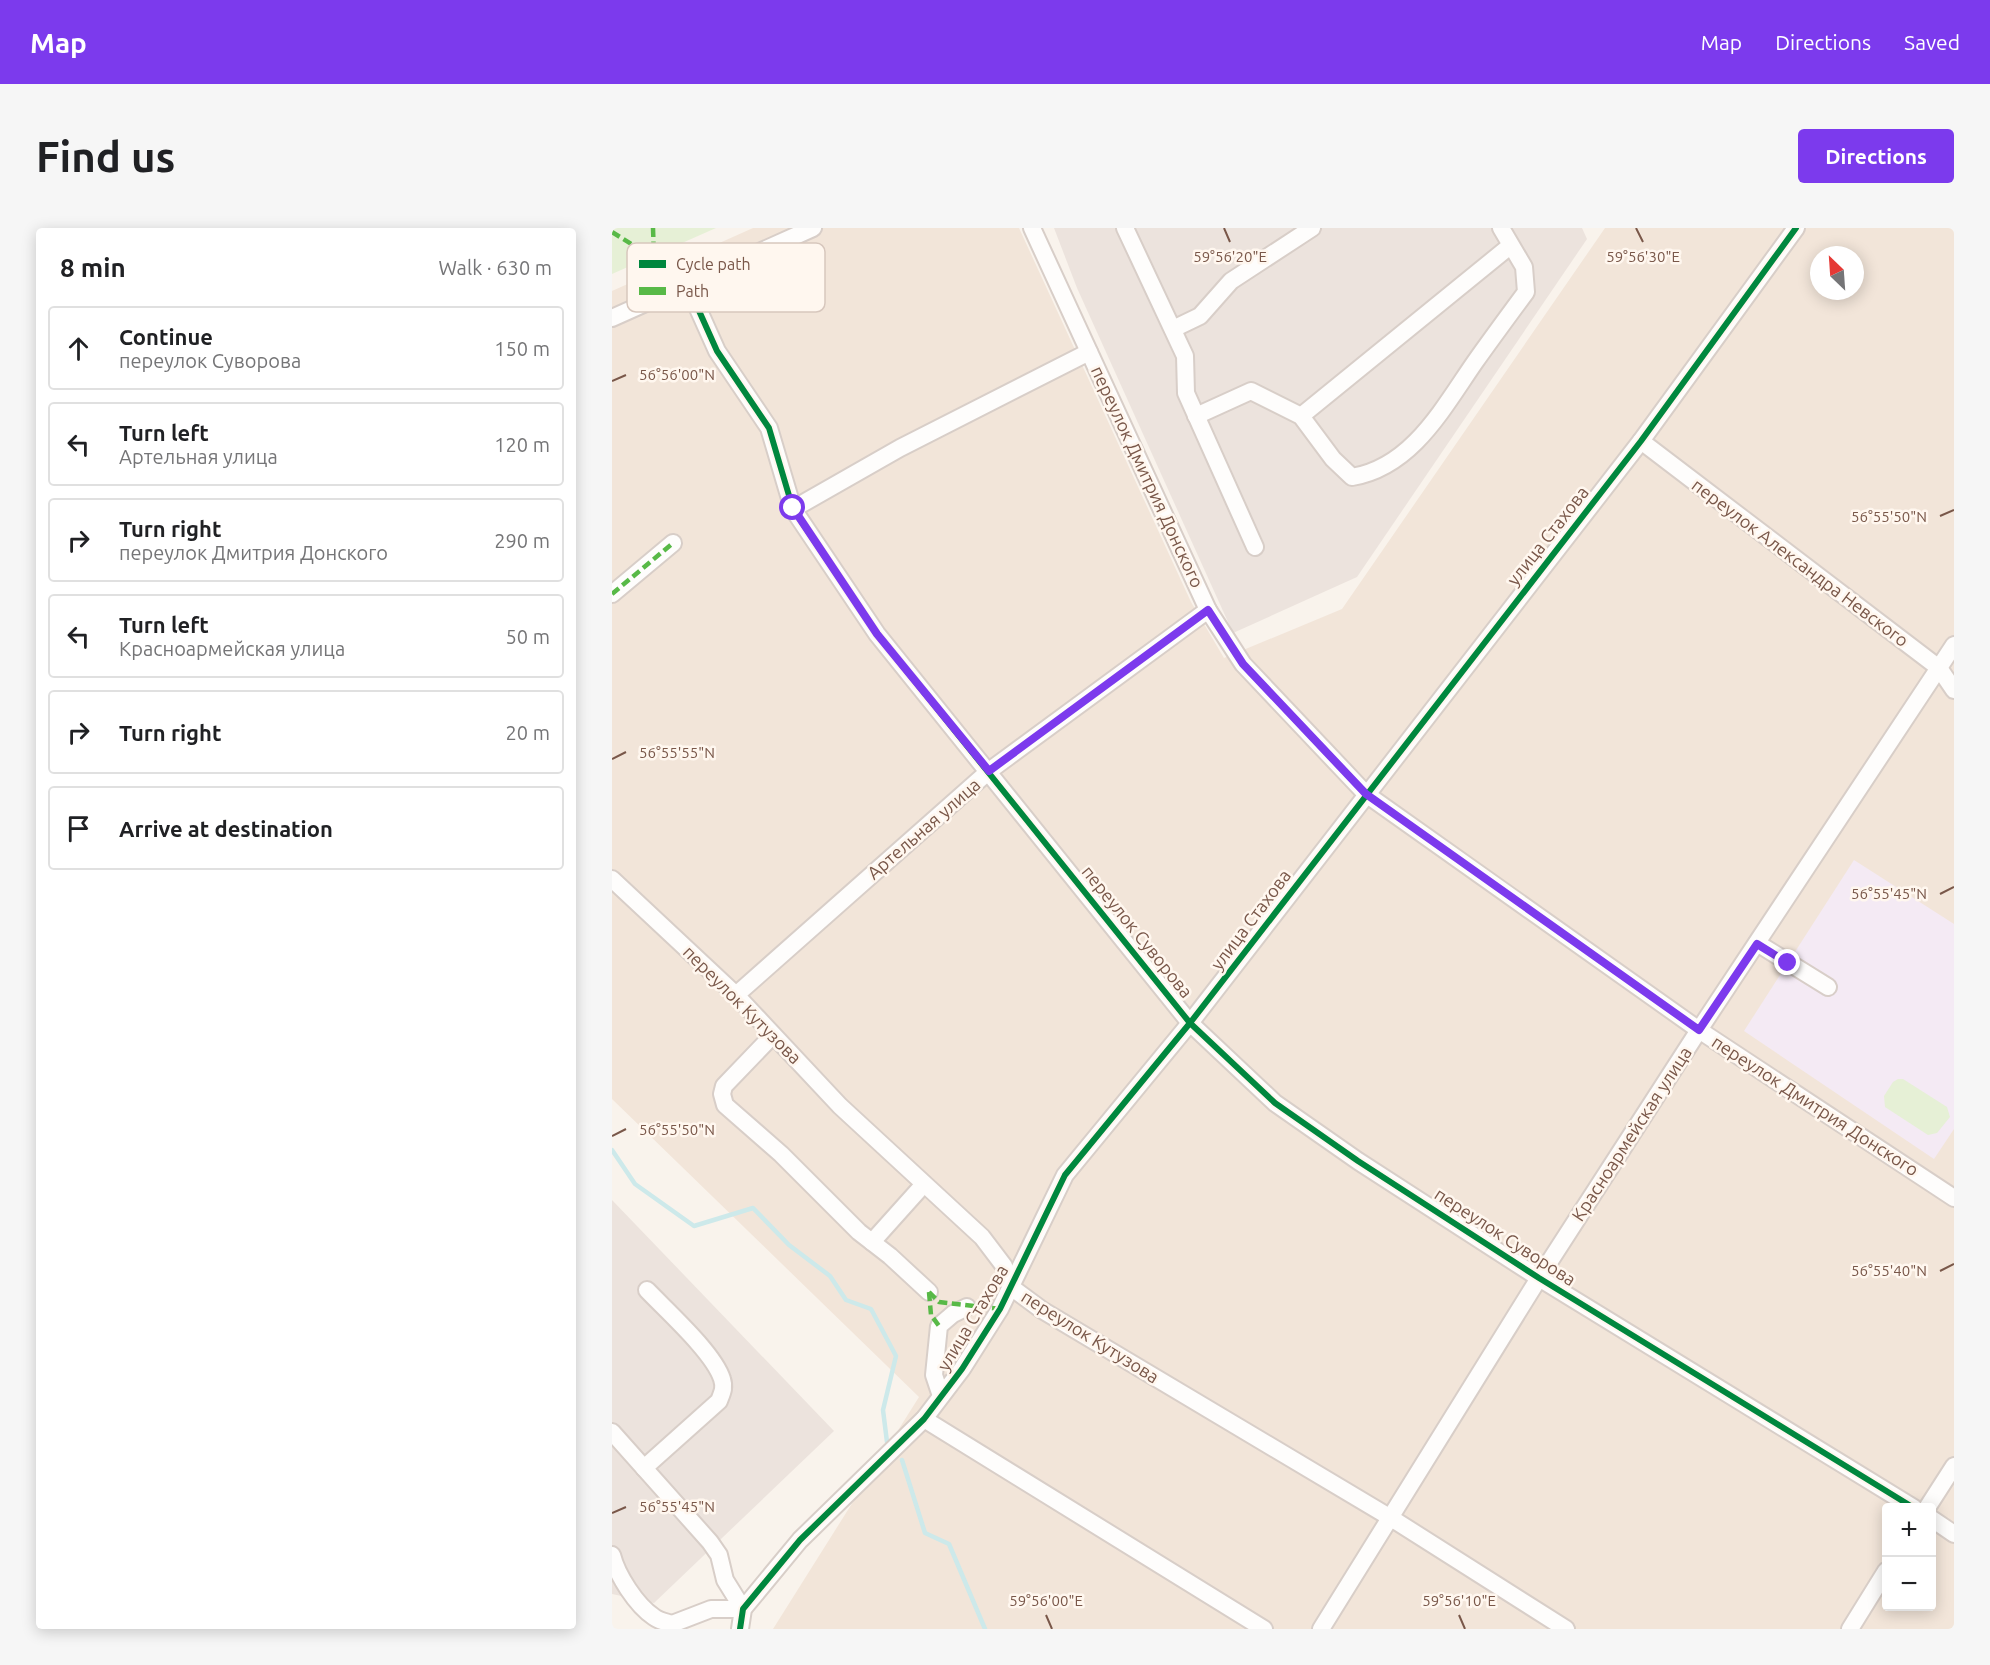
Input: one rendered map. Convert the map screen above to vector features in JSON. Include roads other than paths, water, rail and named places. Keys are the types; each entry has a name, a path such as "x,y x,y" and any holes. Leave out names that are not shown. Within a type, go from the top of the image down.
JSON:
{"street":[{"path":"779,243 813,228"},
{"name":"переулок Дмитрия Донского","path":"1032,228 1208,610 1243,664 1366,794 1699,1030 1954,1198"},
{"path":"1125,228 1185,356 1186,393 1255,547"},
{"path":"1173,329 1200,316 1231,281 1312,228"},
{"path":"1196,416 1251,391 1301,416 1333,459 1352,477 1368,475 1393,461 1432,426 1526,292 1524,267 1501,228"},
{"name":"улица Стахова","path":"743,1609 800,1540 924,1419 968,1359 1011,1287 1065,1175 1190,1023 1641,441 1796,228"},
{"path":"1301,416 1510,246"},
{"path":"612,318 627,311"},
{"name":"переулок Суворова","path":"700,312 717,351 769,428 793,508 877,634 1190,1023 1275,1103 1358,1161 1539,1278 1906,1503"},
{"path":"793,508 900,448 1089,352"},
{"name":"переулок Александра Невского","path":"1641,441 1938,668 1954,690"},
{"path":"612,594 673,543"},
{"name":"Артельная улица","path":"736,995 989,771 1208,610"},
{"name":"Красноармейская улица","path":"1321,1629 1539,1278 1699,1030 1954,645"},
{"name":"переулок Кутузова","path":"612,879 736,995 840,1106 982,1237 1004,1266 1011,1287 1042,1310 1391,1518 1566,1629"},
{"path":"1757,944 1828,987"},
{"path":"773,1035 724,1086 722,1094 725,1105 929,1292"},
{"path":"872,1242 924,1184"},
{"path":"644,1468 719,1401 724,1390 722,1377 710,1358 647,1290"},
{"path":"941,1396 934,1375 939,1326 953,1314 967,1307"},
{"path":"924,1419 1264,1629"},
{"path":"612,1432 710,1542 719,1556 725,1581 743,1609 740,1629"},
{"path":"1930,1503 1954,1466"},
{"path":"1936,1522 1954,1534"},
{"path":"612,1555 616,1570 627,1588 654,1617 672,1624 711,1609 743,1609"},
{"path":"1850,1629 1882,1579"}],"waterway":[{"path":"612,1150 635,1184 694,1226 753,1208 789,1245 830,1276 846,1300 871,1309 896,1356 883,1410 887,1442"},
{"path":"902,1460 925,1533 949,1544 985,1629"}]}
